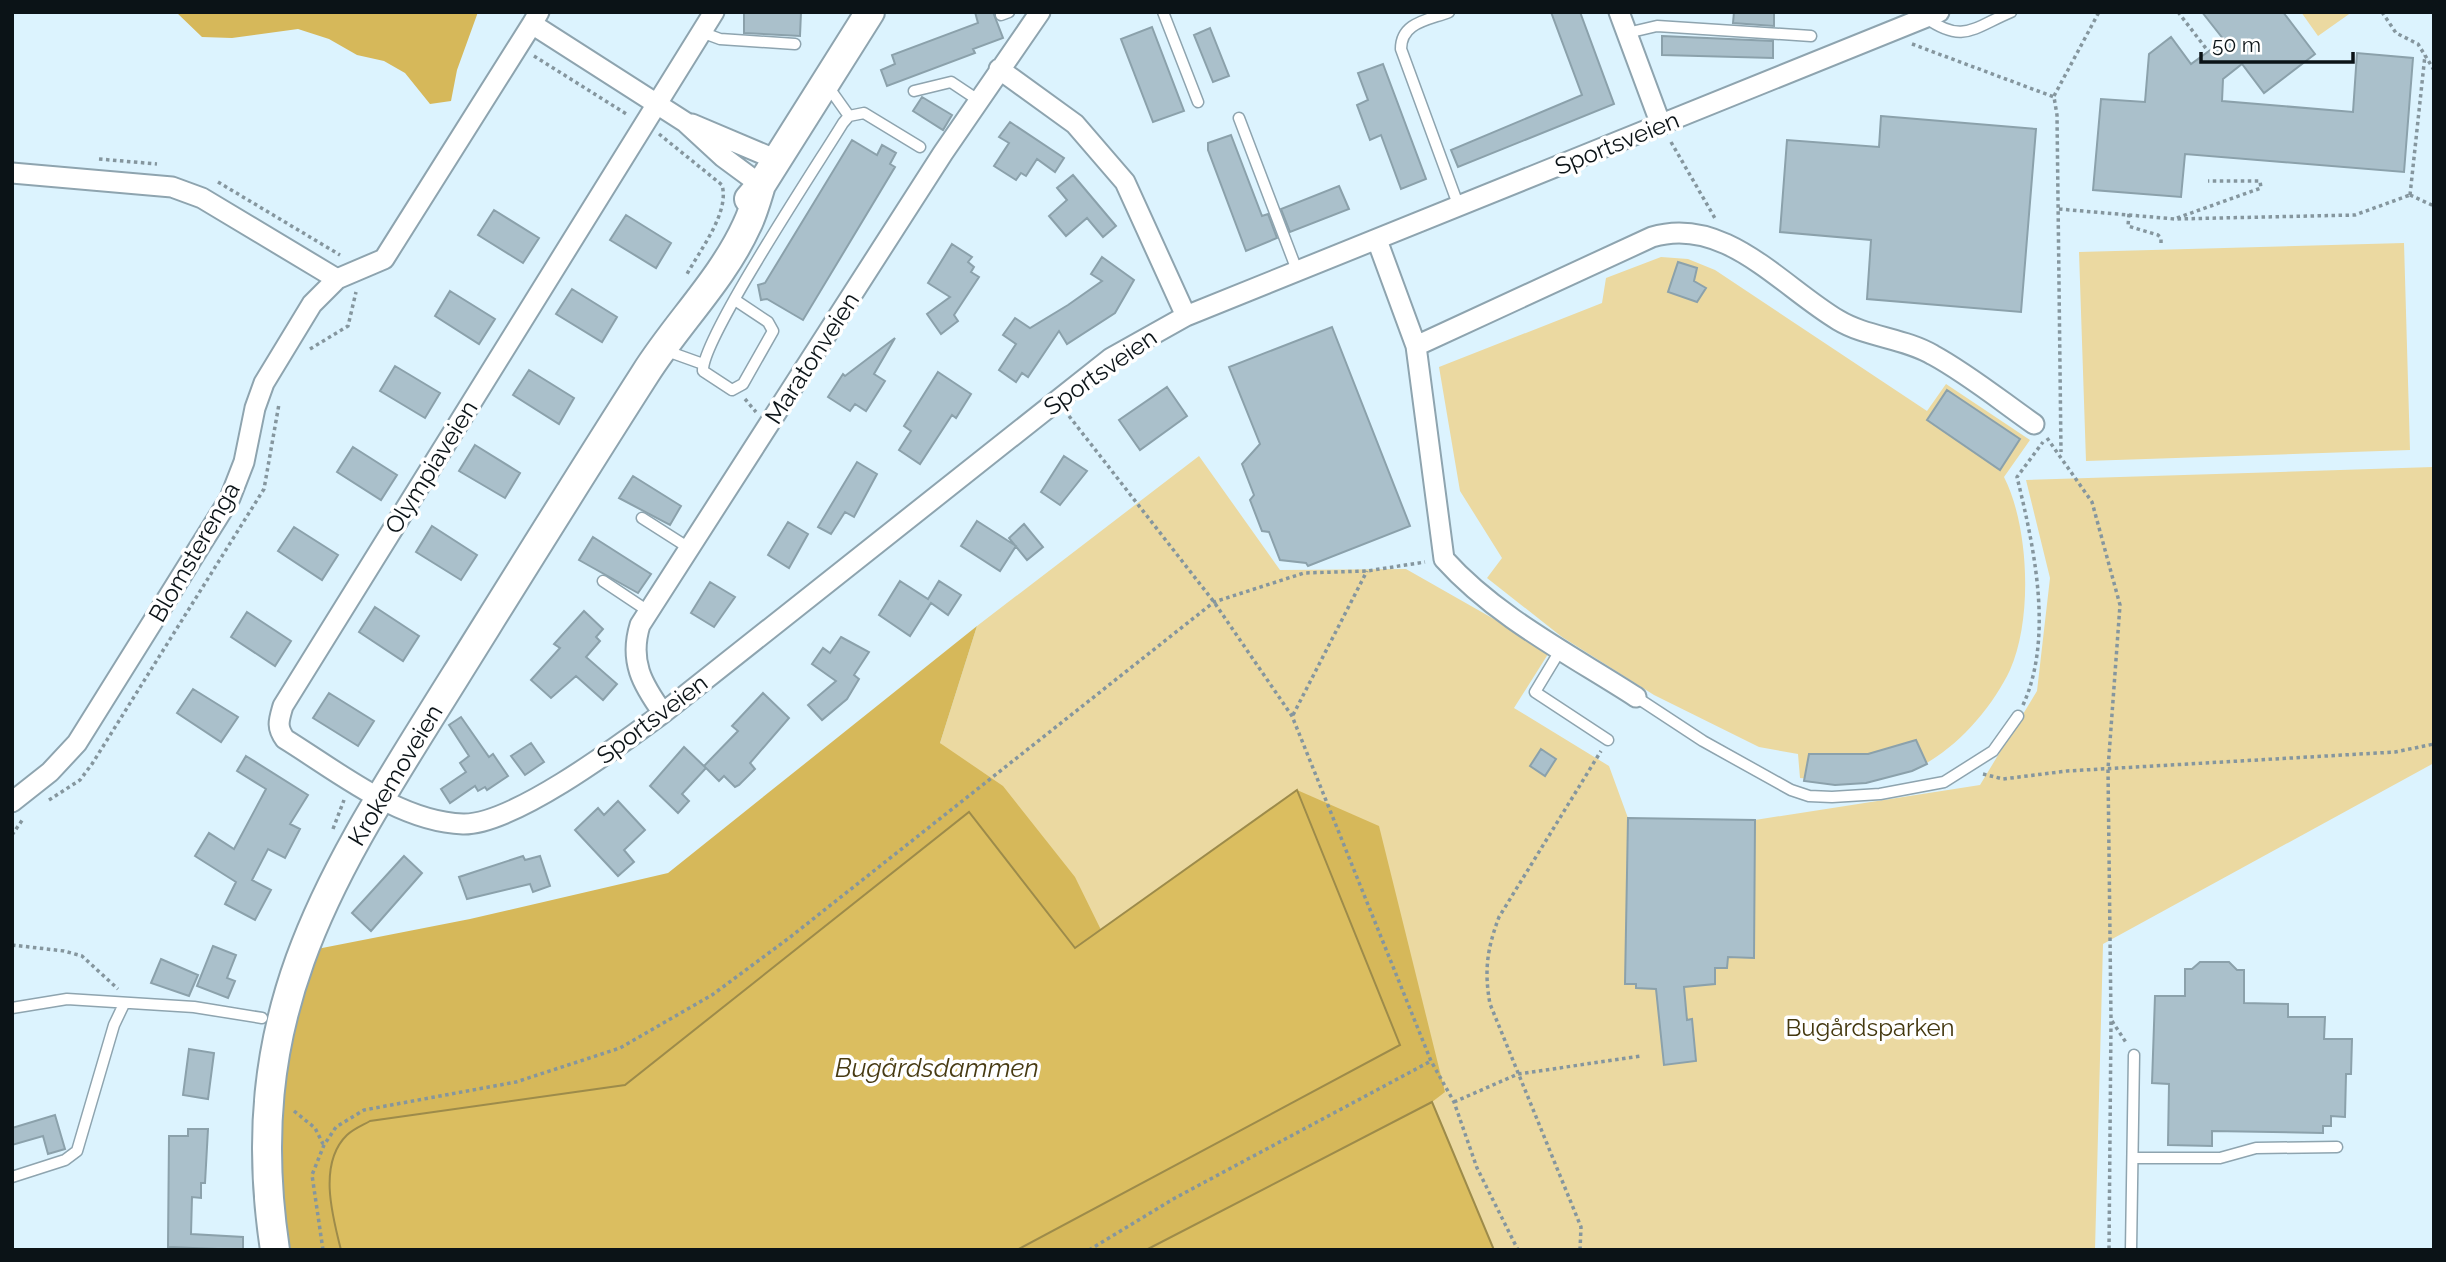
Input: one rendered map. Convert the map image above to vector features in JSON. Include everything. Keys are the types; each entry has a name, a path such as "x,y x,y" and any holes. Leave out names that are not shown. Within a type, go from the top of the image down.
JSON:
{"main road":[{"name":"Krokemoveien","path":"661,348 682,303 732,216 761,185 870,12"},
{"name":"Krokemoveien","path":"275,1250 267,1168 267,1121 274,1056 282,1013 302,950 324,898 380,797 661,348 701,298 747,226 761,185"}],"street":[{"name":"Olympiaveien","path":"380,797 285,739 279,731 278,721 283,706 713,12"},
{"path":"1619,12 1661,125"},
{"name":"Maratonveien","path":"663,713 645,688 635,657 639,625 1036,14"},
{"name":"Sportsveien","path":"380,797 413,813 463,824 481,821 550,790 663,713 1111,358 1186,316 1298,273 1930,14"},
{"path":"536,18 685,122 723,157 761,185"},
{"name":"Blomsterenga","path":"12,802 50,772 77,743 230,498 244,462 255,408 264,383 312,304 337,279 384,259 536,18"},
{"path":"999,69 1075,124 1125,183 1162,257 1186,316"},
{"path":"685,122 777,160"},
{"path":"12,173 172,187 202,198 337,279"},
{"path":"1416,346 1651,237 1670,232 1706,234 1731,246 1840,322 1931,354 2040,430"},
{"path":"1377,240 1416,346 1444,559 1465,582 1636,697"}],"lane":[{"path":"1163,12 1198,102"},
{"path":"1449,12 1409,27 1401,38 1401,48 1459,207"},
{"path":"1930,14 1946,31 1963,33 2011,12"},
{"path":"1627,33 1657,26 1811,36"},
{"path":"701,32 720,39 794,44"},
{"path":"825,82 849,116"},
{"path":"914,91 951,82 978,100"},
{"path":"702,364 735,300 849,116 857,113 870,116 920,147"},
{"path":"1238,118 1298,273"},
{"path":"661,348 702,364 708,377 728,390 737,389 771,338 772,326 735,300"},
{"path":"642,518 689,548"},
{"path":"603,582 648,611"},
{"path":"1561,649 1535,692 1608,740"},
{"path":"1636,697 1703,741 1791,790 1809,796 1880,794 1944,782 1967,770 1993,751 2018,716"},
{"path":"12,1008 67,999 194,1007 262,1018"},
{"path":"12,1177 65,1160 77,1151 114,1025 124,1004"},
{"path":"2132,1250 2134,1055"},
{"path":"2135,1158 2221,1158 2256,1148 2337,1147"}],"path":[{"path":"2178,12 2208,51"},
{"path":"2382,12 2396,33 2418,44 2434,70"},
{"path":"2061,454 2059,209 2057,115 2054,97 2097,13"},
{"path":"1884,34 2054,97"},
{"path":"2410,195 2425,55"},
{"path":"1661,125 1731,246"},
{"path":"2175,219 2261,188 2260,181 2208,181"},
{"path":"2059,209 2175,219 2356,215 2410,195 2434,206"},
{"path":"682,303 677,291 722,209"},
{"path":"2129,214 2129,226 2158,235 2161,238 2161,246"},
{"path":"1057,400 1214,602 1292,716 1431,1061 1454,1102 1477,1168 1518,1250"},
{"path":"2018,716 2033,682 2039,652 2036,584 2017,477 2040,430 2061,454 2092,502 2120,605 2108,769 2111,1020 2109,1250"},
{"path":"323,1250 313,1175 324,1144 336,1127 364,1110 516,1082 620,1048 712,995 789,938 1214,602 1304,573 1367,571 1444,559"},
{"path":"1292,716 1367,571"},
{"path":"1580,1250 1581,1227 1490,1004 1484,973 1488,947 1499,918 1608,740"},
{"path":"1967,770 2003,779 2108,769 2395,751 2434,744"},
{"path":"12,945 64,951 82,957 116,985 124,1004"},
{"path":"2111,1020 2134,1055"},
{"path":"1454,1102 1518,1074 1641,1056"},
{"path":"1089,1250 1175,1198 1431,1061"},
{"path":"290,1109 315,1128 324,1144"}],"green space":[{"path":"2301,12 2352,12 2318,36"},
{"name":"Bugårdsparken","path":"2434,208 2434,763 2103,944 2095,1250 1494,1250 1432,1102 1400,1045 1297,791 1102,932 940,743 977,626 1199,456 1280,570 1406,569 1550,651 1514,708 1609,766 1628,818 1755,820 1980,785 2037,691 2050,578 2026,480 2433,467"},
{"path":"2404,243 2410,450 2086,461 2079,252"},
{"path":"1661,257 1688,259 1715,270 1927,411 1946,384 2030,440 2004,477 2019,521 2023,546 2025,599 2017,649 2010,670 1986,708 1966,732 1930,761 1883,778 1800,778 1798,754 1759,747 1654,695 1562,637 1487,578 1502,558 1460,491 1439,367 1602,303 1606,278"}],"shaded area":[{"path":"176,12 478,12 457,70 451,101 430,104 405,73 384,61 357,55 329,39 298,29 232,38 202,37"},
{"path":"977,626 940,743 1003,786 1075,877 1102,932 1075,948 969,812 625,1085 370,1121 329,1182 341,1250 289,1250 282,1163 282,1111 295,1029 317,949 470,919 668,873"},
{"path":"1297,790 1379,826 1445,1092 1432,1102 1146,1250 1017,1250 1400,1045"}],"water":[{"name":"Bugårdsdammen","path":"1297,790 1400,1045 1017,1250 341,1250 331,1206 330,1174 338,1147 352,1131 370,1121 625,1085 969,812 1075,948"},
{"path":"1432,1102 1494,1250 1146,1250"}],"building":[{"path":"744,12 801,12 800,36 744,33"},
{"path":"975,12 993,12 1003,38 973,49 975,53 887,86 881,70 895,64 892,55 978,23"},
{"path":"1551,12 1580,12 1614,104 1458,167 1451,150 1582,95"},
{"path":"1734,12 1774,12 1774,26 1733,23"},
{"path":"2202,12 2283,12 2315,54 2264,93 2242,64 2223,79 2222,101 2353,112 2357,53 2413,58 2404,172 2185,154 2181,197 2093,190 2101,99 2145,102 2149,54 2171,37 2191,64 2224,40"},
{"path":"1152,27 1184,111 1153,122 1121,39"},
{"path":"1210,28 1229,76 1213,82 1194,35"},
{"path":"1662,36 1773,41 1773,58 1662,55"},
{"path":"1383,64 1426,179 1401,189 1381,135 1370,140 1357,105 1368,100 1358,73"},
{"path":"922,97 952,115 943,130 913,111"},
{"path":"1881,116 2036,129 2021,312 1867,299 1871,240 1780,232 1787,140 1879,147"},
{"path":"1010,122 1064,158 1055,172 1037,159 1026,176 1021,173 1016,180 994,166 1009,143 999,137"},
{"path":"1231,135 1262,216 1268,214 1277,238 1246,251 1208,150 1208,143"},
{"path":"852,140 877,155 882,145 896,153 890,164 895,167 803,320 767,299 761,300 758,285 765,283"},
{"path":"1073,175 1116,226 1103,237 1087,218 1066,236 1049,216 1067,200 1057,188"},
{"path":"1339,186 1349,209 1290,232 1281,209"},
{"path":"494,210 539,238 523,263 478,235"},
{"path":"626,215 671,243 656,268 610,240"},
{"path":"952,244 972,257 968,262 974,267 971,272 979,277 954,315 958,321 941,334 927,314 950,297 928,283"},
{"path":"1102,257 1134,280 1115,313 1067,344 1059,331 1028,377 1022,373 1016,382 999,370 1016,344 1003,335 1015,318 1030,328 1068,305 1102,281 1091,274"},
{"path":"1678,262 1697,268 1694,281 1706,288 1697,302 1668,292"},
{"path":"572,289 617,317 602,342 556,314"},
{"path":"450,291 495,319 479,344 435,316"},
{"path":"1332,327 1410,526 1308,566 1306,563 1280,560 1269,532 1262,531 1250,500 1254,495 1242,464 1260,444 1229,367"},
{"path":"895,338 874,374 885,381 866,411 855,404 850,411 828,397 843,374 845,376"},
{"path":"395,366 440,393 425,418 380,391"},
{"path":"529,370 574,398 559,424 513,395"},
{"path":"938,372 971,394 956,418 952,415 920,464 899,450 911,431 904,426"},
{"path":"1167,387 1187,416 1140,450 1119,420"},
{"path":"1947,390 2020,439 2000,470 1927,420"},
{"path":"475,445 520,473 505,498 459,471"},
{"path":"353,447 397,475 381,500 337,472"},
{"path":"1064,456 1087,471 1060,505 1041,492"},
{"path":"857,462 877,474 854,517 845,512 831,534 818,527"},
{"path":"633,476 681,506 670,525 619,498"},
{"path":"977,521 1016,546 1000,571 961,546"},
{"path":"788,522 808,534 789,568 768,555"},
{"path":"1024,524 1043,547 1027,560 1009,538"},
{"path":"432,526 477,555 461,580 416,552"},
{"path":"294,527 338,555 322,580 278,551"},
{"path":"593,537 651,574 638,593 579,560"},
{"path":"900,581 928,599 939,581 961,595 948,615 931,603 910,636 879,615"},
{"path":"710,582 735,597 714,627 691,613"},
{"path":"375,607 419,636 403,661 359,632"},
{"path":"584,611 603,629 596,637 600,641 586,657 617,684 603,700 576,676 551,698 531,680 560,648 554,644"},
{"path":"247,612 291,641 275,666 231,637"},
{"path":"841,637 869,652 854,675 859,679 847,699 822,720 808,705 836,681 812,664 823,648 830,653"},
{"path":"193,689 238,717 221,742 177,713"},
{"path":"329,693 374,721 358,746 313,718"},
{"path":"763,693 789,718 750,763 755,769 739,785 735,787 724,776 719,781 704,766 738,731 732,726"},
{"path":"461,717 489,757 493,754 508,776 487,790 485,787 478,791 475,786 450,803 441,789 466,772 460,763 469,756 449,725"},
{"path":"1916,740 1927,764 1912,771 1866,783 1835,785 1804,781 1809,754 1868,754"},
{"path":"531,743 544,762 525,775 511,756"},
{"path":"684,747 706,768 682,794 689,801 678,813 650,786"},
{"path":"1541,749 1556,759 1545,776 1530,766"},
{"path":"246,756 308,795 290,824 300,829 285,858 268,849 252,880 271,890 255,920 225,904 236,882 195,856 209,833 234,849 266,789 237,771"},
{"path":"618,801 645,830 624,850 634,862 618,876 575,830 598,808 604,815"},
{"path":"1628,818 1755,820 1754,958 1728,957 1727,968 1715,968 1715,984 1684,987 1687,1020 1692,1019 1696,1061 1664,1065 1656,989 1636,988 1636,984 1625,984"},
{"path":"404,856 422,873 371,931 352,913"},
{"path":"523,856 525,860 540,856 550,886 533,892 530,884 467,899 459,877"},
{"path":"213,946 236,955 227,978 235,981 228,998 197,986"},
{"path":"161,959 198,975 189,996 151,983"},
{"path":"2200,962 2229,962 2237,970 2244,970 2244,1003 2288,1004 2288,1017 2325,1017 2324,1039 2352,1039 2351,1074 2346,1074 2345,1117 2331,1116 2331,1126 2323,1126 2323,1133 2212,1131 2212,1146 2168,1145 2169,1084 2152,1083 2155,996 2185,996 2185,969 2192,969"},
{"path":"189,1049 214,1053 208,1099 183,1095"},
{"path":"55,1115 65,1149 48,1154 43,1136 12,1145 12,1128"},
{"path":"188,1129 208,1129 205,1183 201,1183 201,1198 192,1197 191,1234 243,1237 243,1250 168,1247 169,1136 188,1136"}]}
